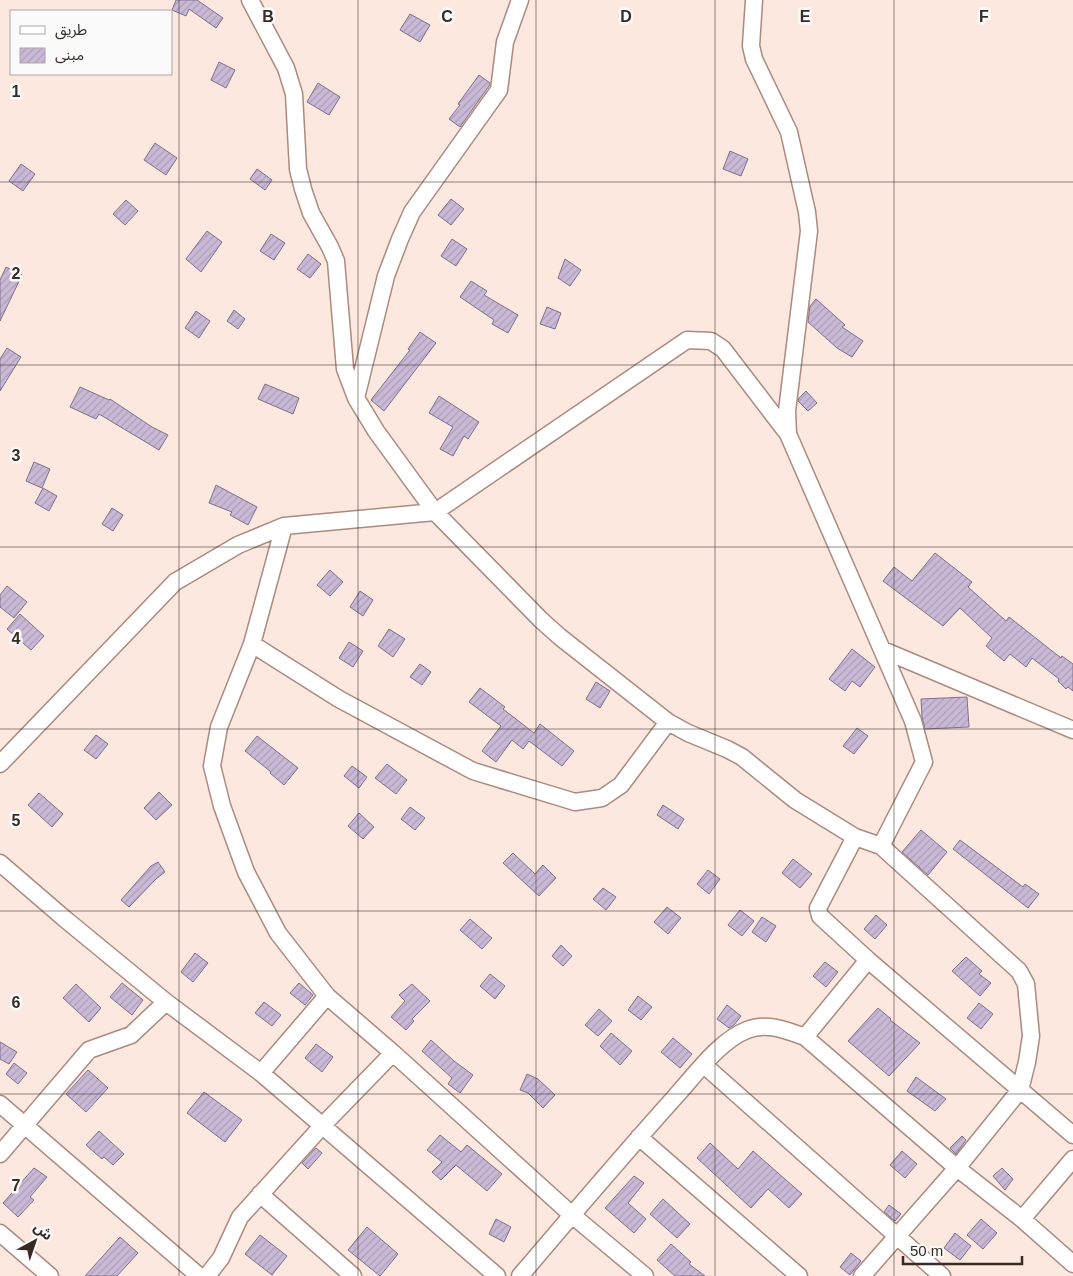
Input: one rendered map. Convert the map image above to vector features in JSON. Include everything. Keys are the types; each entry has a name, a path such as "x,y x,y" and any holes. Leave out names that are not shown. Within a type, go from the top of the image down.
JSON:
{"street":[{"path":"250,0 286,68 294,94 298,169 303,189 311,212 336,261 345,369 356,398 376,431 435,512 560,637 668,722 742,757 796,800 855,837 881,846 1019,971 1026,984 1031,1036 1020,1090 957,1168 862,1276"},
{"path":"356,398 386,276 400,239 412,212 500,90 505,42 520,0"},
{"path":"754,0 751,46 754,59 789,132 807,212 809,231 787,411 788,434"},
{"path":"0,764 175,582 238,545 284,526 435,512 687,340 711,341 723,349 788,434 913,721 924,762 881,846"},
{"path":"284,526 252,644 219,727 212,766 222,806 246,872 278,933 327,996 393,1052 572,1215 645,1276"},
{"path":"252,644 339,699 473,771 575,802 602,798 621,784 668,722"},
{"path":"883,650 1073,730"},
{"path":"855,837 818,908 820,916 868,960 1073,1135"},
{"path":"0,863 64,919 166,1002 260,1073 323,1125 497,1276"},
{"path":"805,1037 868,960"},
{"path":"260,1073 327,996"},
{"path":"0,1154 89,1050 131,1035 166,1002"},
{"path":"520,1276 639,1137 726,1042 746,1030 759,1027 778,1027 805,1037 957,1168 1022,1219 1073,1264"},
{"path":"207,1276 222,1258 240,1218 323,1125 393,1052"},
{"path":"704,1065 942,1276"},
{"path":"0,1104 199,1276"},
{"path":"639,1137 799,1276"},
{"path":"1022,1219 1073,1159"},
{"path":"260,1194 353,1276"},
{"path":"0,1233 50,1276"}],"building":[{"path":"176,0 197,0 223,18 216,28 189,9 186,16 172,10"},
{"path":"410,14 430,25 420,42 400,30"},
{"path":"219,62 235,70 226,88 211,80"},
{"path":"479,75 490,83 489,86 460,127 449,119"},
{"path":"318,83 340,97 329,115 307,102"},
{"path":"155,143 177,158 166,175 144,160"},
{"path":"730,151 748,159 741,176 723,169"},
{"path":"21,164 35,174 23,191 9,181"},
{"path":"257,169 272,180 265,190 250,179"},
{"path":"451,199 464,209 451,225 438,215"},
{"path":"126,200 138,211 125,225 113,214"},
{"path":"207,231 222,242 201,272 186,259"},
{"path":"271,234 285,243 274,260 260,251"},
{"path":"452,239 467,249 456,266 441,256"},
{"path":"308,254 321,264 310,278 297,269"},
{"path":"565,259 581,270 570,286 558,278"},
{"path":"6,267 22,275 0,321 0,280"},
{"path":"471,281 487,291 484,295 518,315 508,333 492,324 494,320 460,297"},
{"path":"816,299 845,325 842,327 863,341 852,357 837,348 808,322 810,306"},
{"path":"547,307 561,313 555,329 540,324"},
{"path":"234,310 245,319 238,329 227,321"},
{"path":"196,311 210,321 199,338 185,328"},
{"path":"420,332 436,343 384,411 371,400 410,350 408,349"},
{"path":"7,348 21,357 0,391 0,359"},
{"path":"265,384 299,398 293,414 258,399"},
{"path":"80,387 110,399 152,427 168,435 159,450 99,414 96,419 70,407"},
{"path":"806,391 817,403 808,411 798,401"},
{"path":"439,396 479,422 468,439 464,436 453,456 440,449 453,427 429,413"},
{"path":"34,462 50,469 42,488 26,481"},
{"path":"216,485 257,507 248,525 230,515 232,512 209,503"},
{"path":"43,488 57,496 49,511 35,503"},
{"path":"112,508 123,515 113,531 102,524"},
{"path":"935,553 972,582 968,587 1006,621 1009,617 1061,658 1062,656 1073,664 1073,691 1068,687 1066,689 1058,681 1059,679 1032,658 1026,667 1010,654 1004,661 986,646 992,638 960,608 943,626 883,581 894,567 912,581"},
{"path":"330,570 343,582 330,596 317,585"},
{"path":"7,586 27,602 14,618 0,607 0,595"},
{"path":"360,591 373,600 363,616 350,607"},
{"path":"20,614 44,636 31,650 7,629"},
{"path":"389,629 405,639 393,657 378,646"},
{"path":"349,642 363,651 353,667 339,658"},
{"path":"852,649 875,667 860,687 852,681 845,691 829,679"},
{"path":"420,664 431,672 422,685 410,677"},
{"path":"596,682 610,691 600,708 586,699"},
{"path":"480,688 534,733 540,724 574,751 562,766 529,741 523,749 512,740 496,762 482,751 501,726 469,702"},
{"path":"967,697 969,727 925,729 921,699"},
{"path":"857,728 868,736 854,754 843,746"},
{"path":"96,735 108,744 96,759 84,750"},
{"path":"257,736 298,768 284,785 245,751"},
{"path":"387,764 407,780 396,794 375,778"},
{"path":"352,766 367,777 359,788 344,776"},
{"path":"159,792 172,805 156,820 144,808"},
{"path":"39,793 63,814 52,827 28,805"},
{"path":"663,805 684,819 678,829 657,815"},
{"path":"410,807 425,818 415,830 401,819"},
{"path":"359,813 374,827 363,839 348,826"},
{"path":"921,830 947,852 928,875 902,852"},
{"path":"960,840 1023,887 1025,884 1039,894 1028,908 953,849"},
{"path":"513,853 535,874 543,865 556,878 539,896 503,863"},
{"path":"793,859 812,874 800,888 782,873"},
{"path":"158,862 165,872 129,907 121,900 151,866"},
{"path":"708,870 720,879 709,894 697,884"},
{"path":"603,888 616,897 606,910 593,899"},
{"path":"667,907 681,918 668,934 654,922"},
{"path":"740,910 754,921 742,936 728,925"},
{"path":"876,915 887,925 875,939 864,929"},
{"path":"762,917 776,926 766,942 752,932"},
{"path":"470,919 492,938 482,949 460,930"},
{"path":"561,945 572,956 563,966 552,956"},
{"path":"195,953 208,963 193,982 181,972"},
{"path":"966,957 982,971 979,974 991,983 980,996 952,971"},
{"path":"825,962 838,972 826,987 813,976"},
{"path":"490,974 505,986 495,999 480,986"},
{"path":"122,983 143,1000 132,1015 110,997"},
{"path":"299,983 313,995 305,1005 290,993"},
{"path":"76,984 101,1008 89,1022 63,998"},
{"path":"412,984 430,1001 412,1019 414,1021 406,1030 391,1017 405,1001 399,995"},
{"path":"638,996 652,1007 641,1020 628,1010"},
{"path":"264,1002 281,1015 272,1026 255,1013"},
{"path":"979,1003 993,1014 981,1029 967,1018"},
{"path":"727,1005 741,1016 729,1028 717,1019"},
{"path":"878,1008 890,1020 920,1043 889,1076 848,1041"},
{"path":"599,1009 612,1021 598,1036 585,1025"},
{"path":"611,1033 632,1051 620,1065 600,1046"},
{"path":"673,1038 692,1054 680,1068 661,1052"},
{"path":"431,1040 473,1075 460,1093 448,1084 452,1078 422,1051"},
{"path":"0,1042 17,1052 9,1064 0,1059"},
{"path":"316,1044 333,1057 322,1072 305,1058"},
{"path":"14,1063 27,1073 18,1084 6,1074"},
{"path":"88,1070 108,1088 86,1112 66,1094"},
{"path":"527,1074 538,1079 555,1095 543,1108 528,1093 520,1090"},
{"path":"916,1077 946,1099 935,1111 907,1091"},
{"path":"204,1092 242,1120 225,1142 187,1113"},
{"path":"99,1131 124,1154 113,1165 104,1157 102,1159 86,1145"},
{"path":"440,1135 461,1152 467,1145 502,1174 487,1191 456,1165 441,1180 432,1172 442,1162 427,1150"},
{"path":"962,1136 966,1140 956,1154 950,1148"},
{"path":"710,1143 738,1169 753,1151 802,1194 789,1208 768,1189 751,1208 697,1158"},
{"path":"316,1148 322,1153 308,1169 302,1163"},
{"path":"902,1151 917,1164 905,1178 890,1165"},
{"path":"34,1168 47,1177 30,1197 34,1200 18,1217 3,1203"},
{"path":"1002,1168 1013,1179 1005,1190 993,1176"},
{"path":"634,1176 644,1183 628,1203 646,1219 634,1233 605,1208"},
{"path":"663,1199 690,1224 677,1238 650,1214"},
{"path":"889,1205 901,1214 895,1221 884,1212"},
{"path":"496,1219 511,1227 504,1242 489,1234"},
{"path":"981,1219 997,1233 983,1249 967,1235"},
{"path":"367,1227 398,1254 380,1276 348,1250"},
{"path":"955,1233 971,1246 960,1260 944,1248"},
{"path":"260,1235 287,1256 272,1275 245,1254"},
{"path":"120,1237 138,1253 117,1276 85,1276"},
{"path":"671,1244 691,1262 689,1264 705,1276 675,1276 657,1260"},
{"path":"851,1253 861,1261 850,1275 840,1267"}]}
